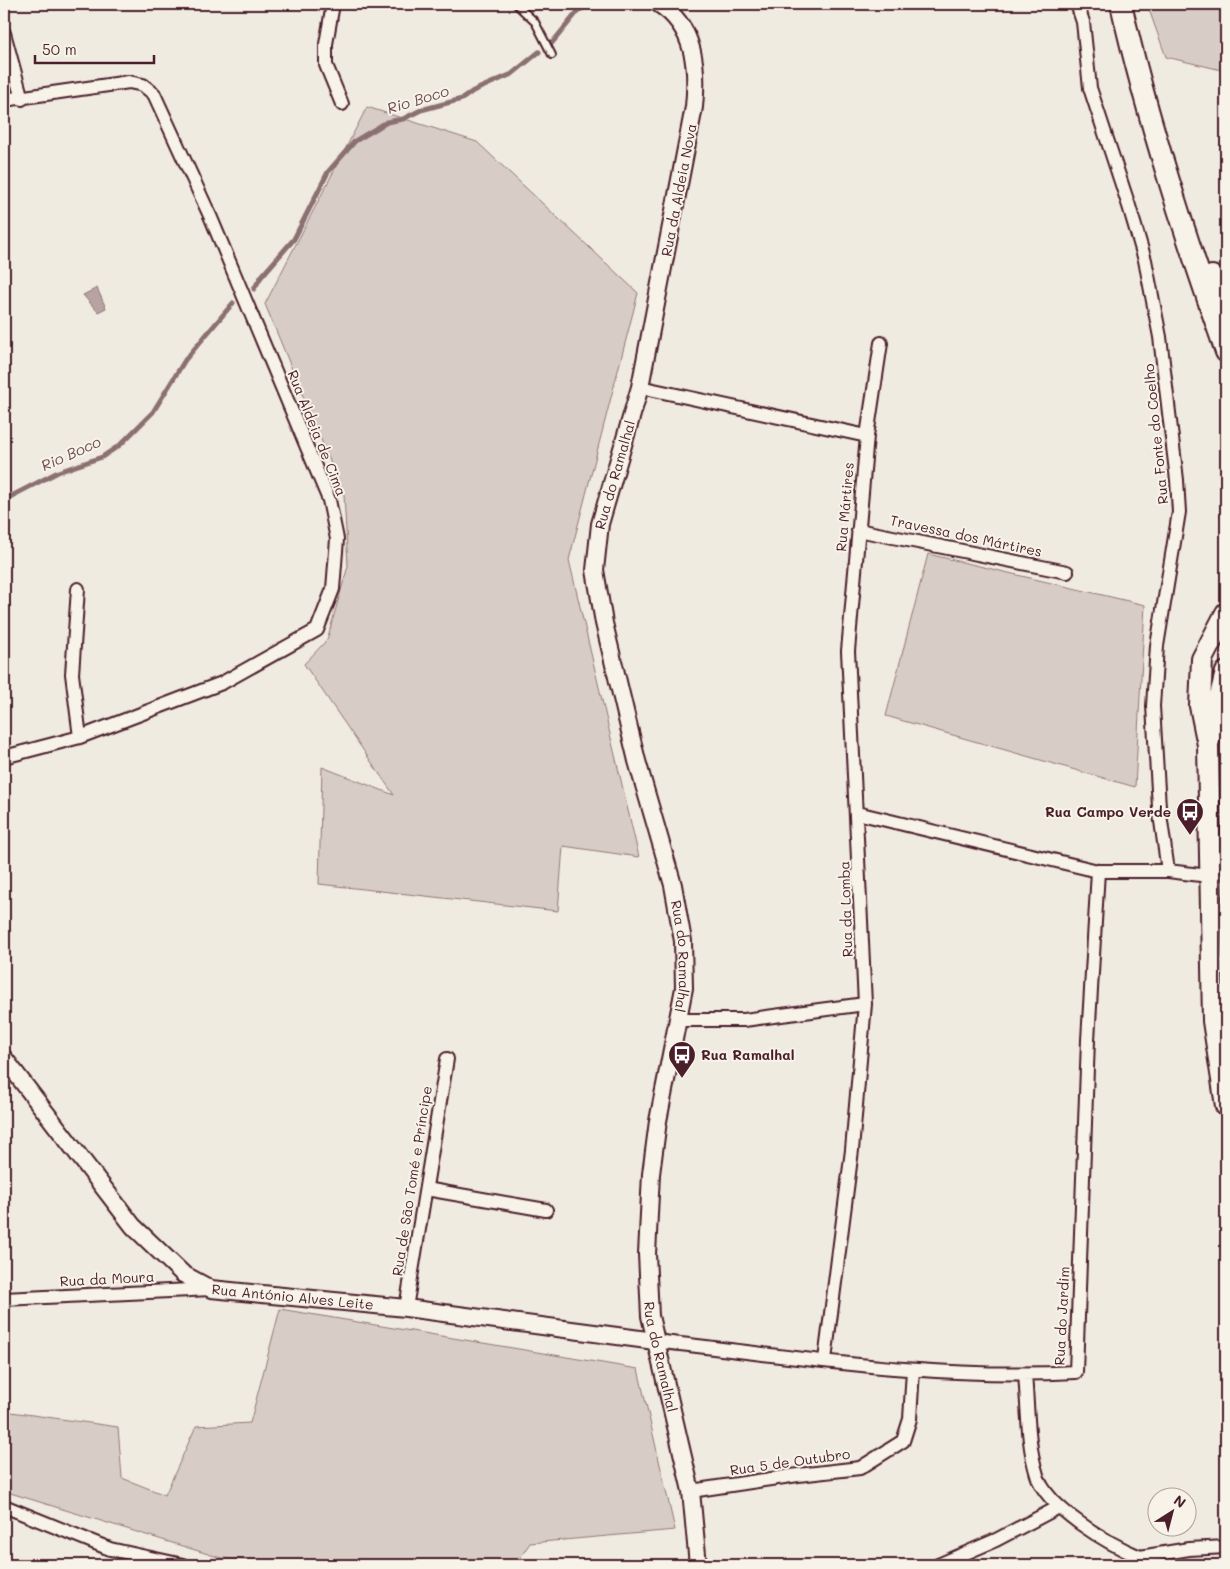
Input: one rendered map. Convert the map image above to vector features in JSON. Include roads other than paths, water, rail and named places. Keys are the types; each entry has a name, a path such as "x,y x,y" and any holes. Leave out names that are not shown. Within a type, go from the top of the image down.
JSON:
{"main road":[{"path":"1121,4 1133,57 1182,227 1226,352"},
{"path":"1156,134 1226,309"},
{"path":"1226,613 1202,659 1200,706 1208,745 1212,1021 1226,1106"},
{"path":"1208,745 1226,672"}],"street":[{"path":"333,4 326,44 326,66 342,104"},
{"name":"Rua da Aldeia Nova","path":"640,387 681,184 696,85 696,62 686,34 674,18 659,4"},
{"name":"Rua Fonte do Coelho","path":"1076,4 1083,22 1090,88 1145,260 1160,338 1177,480 1179,512 1157,646 1153,706 1159,808 1168,871"},
{"path":"4,33 22,99 4,100"},
{"name":"Rua Aldeia de Cima","path":"4,757 80,737 222,683 317,630 333,589 337,539 330,500 211,218 154,94 143,86 129,82 22,99"},
{"name":"Rua Mártires","path":"857,813 848,651 867,436 881,343"},
{"path":"640,387 867,436"},
{"name":"Rua do Ramalhal","path":"640,387 600,524 595,570 604,623 637,761 679,912 684,961 684,988 662,1096 652,1174 647,1254 650,1316 691,1491 698,1565"},
{"name":"Travessa dos Mártires","path":"858,530 1067,572"},
{"path":"78,589 72,674 80,737"},
{"path":"857,813 1098,871 1168,871 1209,876"},
{"name":"Rua da Lomba","path":"825,1360 852,1150 865,1004 857,813"},
{"name":"Rua do Jardim","path":"655,1342 913,1370 1025,1375 1076,1372 1088,1040 1098,871"},
{"path":"679,1020 744,1020 865,1004"},
{"name":"Rua António Alves Leite","path":"4,1058 133,1226 184,1274 211,1289 406,1308 655,1342"},
{"name":"Rua de São Tomé e Príncipe","path":"406,1308 447,1059"},
{"path":"426,1189 546,1210"},
{"name":"Rua da Moura","path":"4,1299 211,1289"},
{"name":"Rua 5 de Outubro","path":"691,1491 860,1468 903,1441 910,1419 913,1370"},
{"path":"1025,1375 1030,1435 1037,1476 1059,1507 1138,1561 1189,1549 1226,1547"},
{"path":"4,1506 110,1549 183,1565"},
{"path":"938,1565 996,1540 1059,1507"}],"lane":[{"path":"516,4 535,22 552,55"}],"waterway":[{"name":"Rio Boco","path":"552,43 579,10 593,4"},
{"name":"Rio Boco","path":"254,289 261,277 294,239 328,172 355,141 387,122 403,119 421,110 462,99 473,91 512,74 539,52"},
{"name":"Rio Boco","path":"4,500 58,472 102,457 120,445 153,412 185,360 233,303"},
{"name":"Rio Boco","path":"4,537 4,542"}],"place":[{"name":"Rua Campo Verde","path":"1190,836"},
{"name":"Rua Ramalhal","path":"682,1079"}]}
